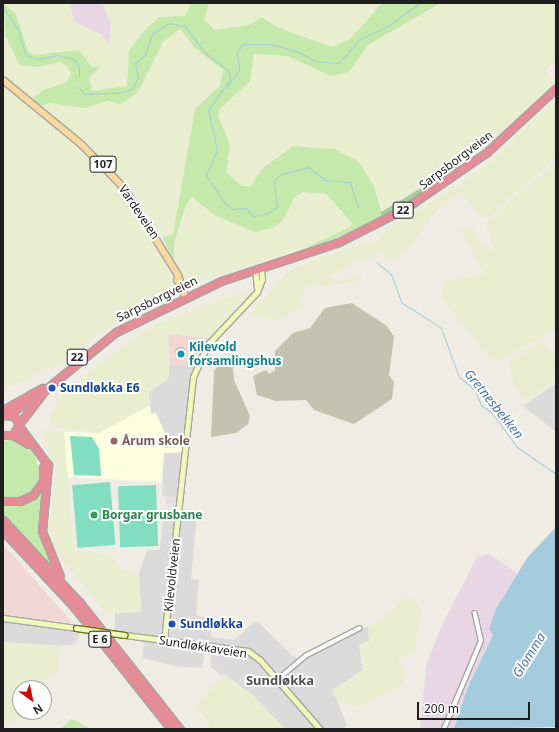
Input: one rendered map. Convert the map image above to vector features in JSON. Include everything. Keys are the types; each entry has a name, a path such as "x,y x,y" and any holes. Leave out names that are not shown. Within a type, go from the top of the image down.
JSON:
{"highway":[{"name":"Sarpsborgveien","path":"5,413 42,388 114,329 184,294 339,242 426,197 501,141 556,88"},
{"name":"Sarpsborgveien","path":"19,425 46,389 91,350 139,318 184,294"},
{"name":"22","path":"5,413 19,425 7,436"},
{"name":"E 6","path":"19,425 48,465 43,536 64,585"},
{"path":"3,501 20,501 33,496 44,475 36,452 7,436"},
{"name":"E 6","path":"3,520 64,585 151,697 171,729"},
{"name":"E 6","path":"3,531 74,607 180,729"}],"main road":[{"name":"Vardeveien","path":"3,80 108,169 139,207 176,272 184,294"}],"street":[{"name":"Kilevoldveien","path":"164,640 193,377 208,344 257,292 258,268"},
{"path":"444,729 481,641 475,614"},
{"name":"Sundløkkaveien","path":"3,618 248,651 277,680 320,729"},
{"path":"277,680 307,655 360,628"}],"shaded area":[{"path":"4,3 70,3 74,22 100,34 110,44 111,23 102,3 191,3 185,16 159,17 143,32 129,51 127,86 92,91 89,78 96,72 88,65 83,53 34,56 28,51 16,14"},
{"path":"70,3 102,3 111,23 110,45 100,34 74,22"},
{"path":"209,3 382,3 350,39 332,47 279,28 261,17 249,25 215,30 204,20"},
{"path":"443,3 556,3 556,61 545,71 556,84 488,146 384,210 374,186 314,146 293,146 284,150 263,168 250,187 242,186 226,172 230,157 218,116 220,109 238,93 254,54 288,56 330,75 349,72 368,45"},
{"path":"3,12 8,41 27,68 61,62 68,67 71,75 66,83 45,89 32,98 3,76"},
{"path":"180,29 195,48 220,66 223,78 195,109 173,234 167,239 163,238 130,186 41,106 49,103 85,108 114,101 143,79 163,42"},
{"path":"3,85 70,138 130,198 156,244 175,285 171,292 148,302 98,334 57,367 44,369 26,380 3,388"},
{"path":"556,97 556,157 490,216 481,217 459,192 435,213 410,247 393,259 389,260 379,249 369,260 352,263 328,278 340,281 360,274 362,279 356,282 307,287 300,298 301,306 279,321 249,314 289,271 326,255 369,242 375,244 388,228 461,184 491,161"},
{"path":"556,161 556,329 494,363 441,298 443,282 484,274 460,229 471,227 481,242 495,251 486,223"},
{"path":"309,190 333,198 350,219 350,227 319,243 191,284 184,282 172,253 189,199 197,199 216,216 262,232 273,228 288,211 295,197"},
{"path":"247,290 252,293 248,299 210,337 168,334 169,376 149,392 150,405 99,433 52,427 50,415 61,394 130,341 156,324"},
{"path":"352,303 387,326 394,337 389,375 394,382 392,399 354,424 314,410 306,400 276,401 257,395 253,376 266,370 269,374 275,370 275,351 293,333 310,328 325,308"},
{"path":"168,334 207,338 208,344 196,366 169,364"},
{"path":"543,341 556,359 552,383 527,400 522,399 514,386 509,362"},
{"path":"232,356 234,380 250,416 248,424 236,433 211,437 214,371 220,363"},
{"path":"169,364 196,366 185,447 165,448 164,431 151,415 148,393 168,379"},
{"path":"556,383 556,432 523,406"},
{"name":"Årum skole","path":"150,405 151,414 156,413 164,431 165,448 185,447 184,452 164,453 161,482 67,477 64,432 99,433"},
{"path":"42,431 64,432 74,551 109,554 123,570 139,573 141,612 107,614 56,552 48,528 56,474"},
{"path":"184,452 179,498 162,496 164,453"},
{"path":"165,497 179,498 177,522 163,520 163,512 169,512"},
{"path":"197,512 191,579 199,580 196,615 213,620 211,637 234,640 253,623 259,623 293,656 301,659 368,626 369,641 359,645 363,670 333,691 347,725 343,729 285,729 211,667 210,655 204,654 202,668 175,666 143,658 144,638 115,631 115,613 141,611 139,573 147,550 160,550 163,520 180,522"},
{"path":"3,545 9,551 73,623 3,616"},
{"path":"489,554 517,573 492,623 493,634 467,689 454,729 420,729 426,666 442,625 477,557"},
{"path":"404,597 415,600 421,610 415,650 398,660 405,674 403,685 359,706 340,702 333,695 335,688 363,670 359,645 369,641 368,626 382,621"},
{"path":"3,620 46,626 79,634 76,644 60,646 3,642"},
{"path":"3,642 60,646 58,673 45,680 12,680 12,720 20,720 3,723"},
{"path":"224,674 253,695 285,729 210,729 207,720 195,707"}],"green space":[{"path":"3,3 16,14 28,51 34,55 80,50 91,67 101,66 89,78 92,91 127,86 129,51 143,32 159,17 185,16 191,3 209,3 204,20 215,30 249,25 261,17 279,28 332,47 350,39 382,3 441,3 368,45 349,72 330,76 288,56 254,54 250,81 220,109 218,116 230,145 226,172 242,186 250,187 263,168 293,146 334,149 358,161 374,186 383,217 314,248 307,247 350,227 352,223 326,194 303,192 295,197 282,221 273,228 255,232 216,216 192,197 186,205 174,243 174,263 163,238 173,234 195,109 220,85 223,70 195,48 180,29 163,42 138,92 121,104 107,101 85,108 49,103 41,106 32,98 45,89 66,83 71,75 68,67 61,62 37,67 20,65 6,37"},
{"path":"421,188 424,193 383,218 380,213"},
{"path":"70,436 92,437 99,449 101,476 74,475"},
{"path":"12,439 21,441 33,452 41,472 39,484 26,498 3,499 3,442"},
{"name":"Borgar grusbane","path":"110,482 115,545 78,548 72,485"},
{"path":"156,485 158,546 120,547 118,486"},
{"path":"43,486 40,538 52,566 3,516 3,503 14,504"},
{"path":"71,719 79,722 90,729 61,729"}],"water":[{"name":"Glomma","path":"556,527 556,727 454,729 467,689 493,635 489,629 496,609 527,558"}],"building":[{"name":"Kilevold forsamlingshus","path":"178,347 182,347 184,348 184,356 178,357 175,354 175,350"}],"waterway":[{"path":"226,88 239,70 237,51 243,44 271,44 296,51 316,61 339,63 360,39 388,26 420,3"},
{"name":"Gretnesbekken","path":"3,7 19,32 25,55 39,59 58,55 75,60 79,66 79,77"},
{"name":"Gretnesbekken","path":"78,87 85,94 118,93 132,89 138,78 135,63 145,55 152,34 169,23 185,26 204,52 228,70 230,79 208,110 217,150 206,175 224,202 232,209 246,208 253,216 268,213 277,207 274,181 281,174 309,167 325,180 350,182 358,208"},
{"name":"Gretnesbekken","path":"377,263 391,274 401,302 441,328 459,377 475,390 481,405 492,413 517,447 556,474"}],"place":[{"name":"Kilevold forsamlingshus","path":"181,354"},
{"name":"Sundløkka E6","path":"52,388"},
{"name":"Årum skole","path":"114,441"},
{"name":"Borgar grusbane","path":"94,515"},
{"name":"Sundløkka","path":"172,624"}],"district":[{"name":"Sundløkka","path":"280,680"}]}
